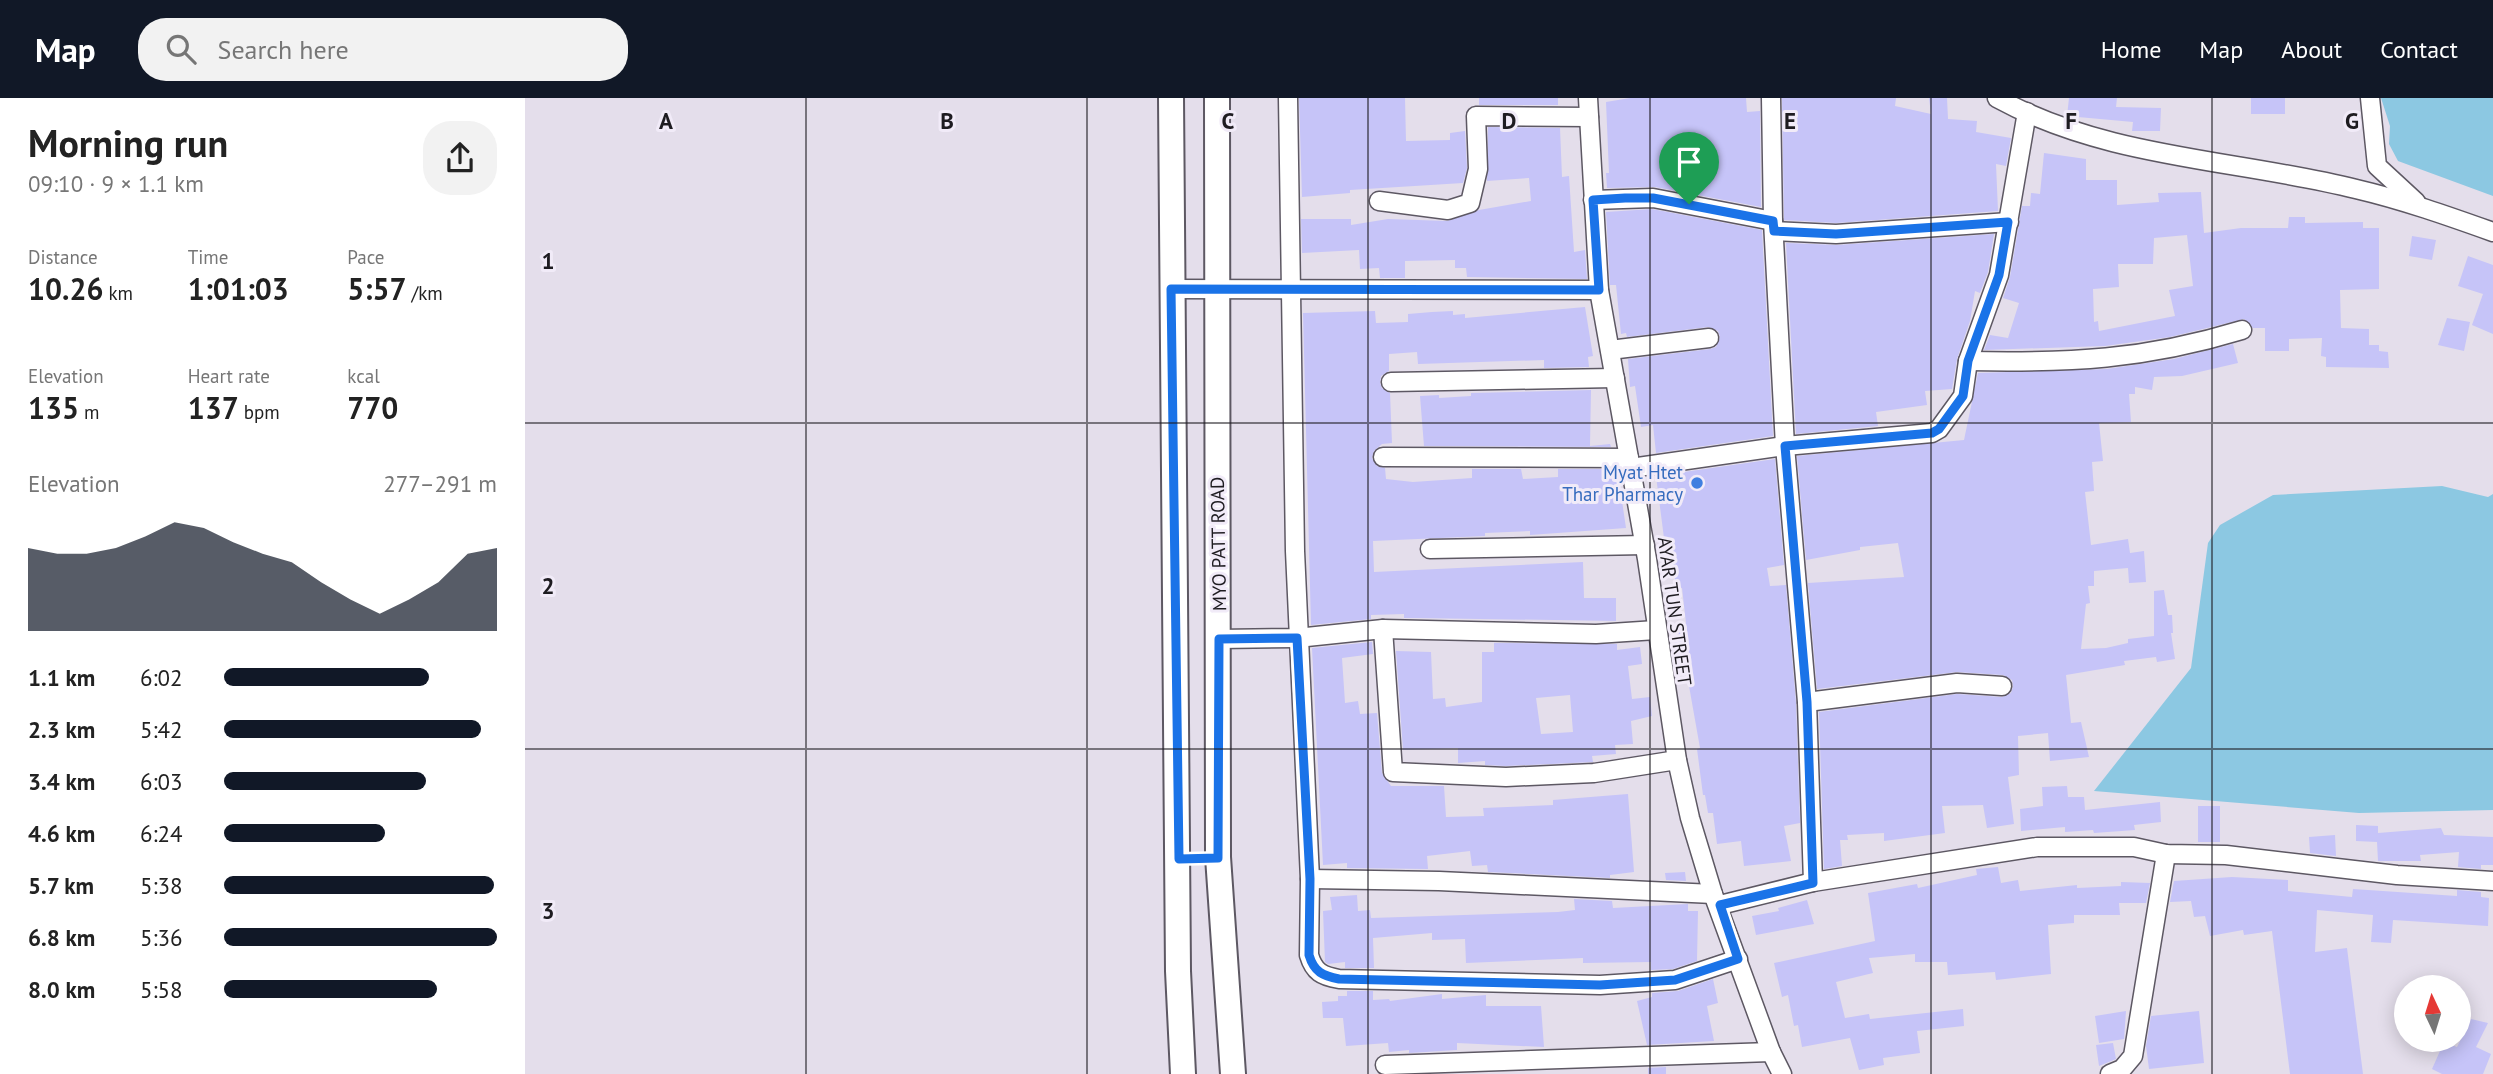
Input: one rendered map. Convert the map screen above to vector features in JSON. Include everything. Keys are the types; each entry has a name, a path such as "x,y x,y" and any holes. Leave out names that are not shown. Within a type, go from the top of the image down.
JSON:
{"main road":[{"path":"1171,98 1178,971 1183,1074"},
{"name":"MYO PATT ROAD","path":"1217,98 1215,289 1219,639 1218,858 1233,1074"},
{"path":"1179,859 1218,858"}],"street":[{"path":"1288,98 1297,638 1310,879 1309,955 1312,965 1322,975 1339,979 1600,985 1675,980 1738,959"},
{"name":"AYAR TUN STREET","path":"1588,98 1599,290 1645,545 1677,760 1690,818 1716,900 1771,1052 1782,1074"},
{"path":"1771,98 1774,226 1785,446 1807,702 1813,883"},
{"path":"1997,98 2084,135 2180,159 2355,188 2493,232"},
{"path":"2370,98 2377,166 2424,208"},
{"path":"1383,457 1630,463 1936,431 1963,396 1968,361 1999,275 2027,112"},
{"path":"1380,201 1448,210 1470,203 1478,169 1476,116 1589,117"},
{"path":"1593,200 1653,198 1774,226 1836,234 2008,222"},
{"path":"1171,289 1599,290"},
{"path":"1968,361 2094,361 2130,357 2242,330"},
{"path":"1610,350 1709,338"},
{"path":"1391,382 1615,378"},
{"path":"1430,549 1645,545"},
{"path":"1383,629 1393,772 1506,777 1594,773 1677,760"},
{"path":"1219,639 1297,638 1383,629 1596,634 1656,630"},
{"path":"1807,702 1957,683 2002,686"},
{"path":"1310,879 1439,881 1716,900 2037,847 2134,847 2166,854 2226,855 2397,875 2493,881"},
{"path":"2110,1074 2122,1069 2133,1056 2166,854"},
{"path":"1385,1065 1771,1052"}],"water":[{"path":"2381,98 2493,98 2493,196 2398,161 2389,144 2390,126"},
{"path":"2442,486 2488,497 2493,494 2493,810 2359,813 2094,791 2191,668 2208,543 2220,525 2273,495"}],"building":[{"path":"1299,98 1405,98 1406,141 1450,140 1450,133 1465,131 1467,168 1463,183 1350,190 1350,193 1302,197"},
{"path":"1479,98 1558,98 1558,105 1479,105"},
{"path":"1630,98 1746,98 1747,112 1760,111 1761,207 1655,187 1607,188 1606,173 1609,173 1606,102"},
{"path":"1782,98 1896,98 1895,106 1931,114 1929,98 1947,98 1948,119 1977,121 1976,132 2011,138 2006,166 1996,164 1998,211 1836,223 1784,220"},
{"path":"2069,98 2117,98 2116,107 2161,108 2160,131 2132,131 2133,122 2067,116"},
{"path":"2251,98 2285,98 2285,114 2251,114"},
{"path":"1488,127 1560,128 1562,177 1569,176 1574,252 1585,250 1587,279 1467,277 1466,268 1455,268 1455,260 1405,261 1405,278 1380,278 1379,268 1360,269 1359,250 1302,253 1301,219 1351,219 1351,225 1388,219 1447,221 1479,210 1531,201 1529,178 1487,181"},
{"path":"2044,153 2086,159 2086,180 2117,180 2117,205 2159,202 2158,193 2201,192 2204,233 2241,228 2288,228 2289,217 2305,217 2305,223 2363,222 2363,228 2379,228 2379,289 2340,290 2341,328 2369,329 2369,345 2379,345 2379,351 2388,352 2389,368 2326,367 2326,357 2321,356 2322,338 2289,339 2289,351 2265,351 2265,328 2253,328 2244,319 2170,337 2105,346 1984,350 1990,335 2008,338 2019,303 2003,298 2010,277 2022,206 2030,206 2031,193 2040,194","holes":["2187,235 2193,286 2169,290 2175,316 2099,331 2098,321 2094,322 2093,289 2119,287 2118,264 2153,264 2154,238"]},
{"path":"1652,209 1762,230 1773,436 1656,453 1653,425 1641,427 1635,386 1630,387 1628,359 1710,349 1716,347 1720,337 1718,331 1708,327 1627,337 1626,333 1621,334 1616,285 1610,285 1606,212"},
{"path":"1994,234 1988,272 1980,293 1975,291 1952,389 1925,391 1927,405 1876,412 1878,426 1796,434 1786,243 1837,245"},
{"path":"2412,236 2436,240 2432,260 2409,256"},
{"path":"2468,256 2493,265 2493,334 2472,325 2483,294 2458,286"},
{"path":"1585,307 1593,356 1588,357 1589,367 1544,368 1544,360 1418,364 1417,352 1389,354 1389,371 1381,376 1380,383 1382,388 1390,393 1392,443 1382,444 1374,451 1372,458 1377,466 1385,468 1386,479 1413,482 1472,478 1472,469 1521,469 1523,479 1558,477 1558,469 1613,469 1613,475 1618,474 1626,528 1530,535 1530,531 1485,533 1485,536 1373,541 1374,572 1583,562 1584,598 1616,598 1616,621 1404,618 1404,614 1371,615 1371,619 1311,625 1303,313 1375,311 1376,323 1408,322 1408,314 1432,312 1453,311 1453,315 1465,314 1465,318"},
{"path":"2447,318 2470,322 2464,351 2438,345"},
{"path":"2233,344 2238,363 2182,376 2154,377 2152,390 2135,387 2135,394 2129,394 2131,422 2099,423 2103,461 2092,462 2094,491 2085,492 2091,545 2128,539 2130,553 2144,551 2146,582 2129,583 2128,568 2094,571 2094,586 2088,586 2090,603 2086,604 2081,649 2106,648 2128,643 2128,639 2154,636 2154,591 2164,590 2168,615 2172,615 2171,633 2175,659 2157,662 2156,657 2124,661 2125,665 2066,675 2071,723 2081,722 2089,757 2050,761 2048,733 2018,736 2019,775 2008,777 2014,824 1987,828 1983,805 1942,806 1945,833 1884,841 1884,833 1847,835 1848,840 1840,840 1842,866 1824,869 1819,712 1957,694 2002,697 2011,693 2013,686 2012,680 2003,675 1957,672 1817,689 1808,583 1904,577 1898,543 1860,547 1860,550 1806,560 1797,456 1964,440 1978,373 2107,369 2174,359"},
{"path":"1591,390 1590,446 1610,444 1611,447 1424,446 1420,396 1439,395 1439,398 1471,396 1471,393"},
{"path":"1775,459 1784,565 1767,568 1770,586 1786,585 1796,703 1800,823 1784,826 1791,861 1744,866 1741,841 1717,844 1713,813 1708,813 1703,795 1697,749 1700,748 1683,652 1676,652 1673,624 1686,623 1682,588 1676,589 1673,560 1667,537 1664,538 1656,476"},
{"path":"1372,642 1373,654 1342,658 1345,703 1358,701 1360,714 1377,713 1382,773 1391,786 1444,786 1446,817 1484,816 1483,808 1553,805 1553,800 1628,794 1634,872 1610,875 1610,878 1488,872 1487,865 1472,866 1470,851 1427,856 1428,869 1347,868 1347,863 1323,865 1312,648"},
{"path":"1494,643 1617,644 1617,650 1640,647 1642,664 1628,666 1632,699 1650,697 1652,716 1631,721 1633,744 1615,745 1616,754 1592,756 1593,762 1485,765 1485,761 1458,763 1458,748 1403,750 1396,651 1431,652 1433,699 1445,698 1446,707 1482,702 1482,652 1494,652","holes":["1570,695 1573,732 1541,734 1536,698"]},
{"path":"2067,786 2068,797 2084,797 2085,810 2160,802 2161,822 2134,825 2135,830 2094,833 2093,830 2065,832 2065,827 2021,831 2020,809 2043,806 2042,787"},
{"path":"2198,806 2220,806 2220,842 2198,842"},
{"path":"2356,825 2378,826 2378,833 2441,828 2444,835 2493,837 2493,865 2481,865 2481,869 2458,867 2459,852 2420,855 2421,861 2378,861 2377,842 2356,841"},
{"path":"2335,835 2336,856 2310,853 2309,837"},
{"path":"1998,867 2001,883 2018,880 2020,891 2077,885 2077,888 2121,886 2121,882 2150,883 2146,903 2119,903 2120,915 2074,915 2074,923 2048,925 2051,974 1996,980 1995,972 1948,975 1947,962 1915,962 1915,954 1869,958 1873,973 1836,982 1845,1018 1869,1014 1870,1019 1963,1009 1964,1026 1917,1031 1920,1053 1883,1058 1884,1065 1859,1070 1850,1038 1802,1047 1798,1025 1794,1026 1788,995 1782,997 1774,963 1875,941 1868,893 1917,884 1918,888 1977,875 1976,869"},
{"path":"1685,872 1686,881 1666,880 1665,873"},
{"path":"2232,877 2288,880 2288,891 2352,897 2353,889 2457,896 2457,890 2481,892 2481,897 2489,898 2488,926 2393,920 2391,943 2371,942 2373,915 2317,910 2315,952 2347,948 2363,1074 2290,1074 2272,931 2244,935 2243,930 2210,936 2205,916 2194,917 2191,901 2170,902 2174,881"},
{"path":"1357,895 1358,911 1370,910 1371,918 1558,912 1575,910 1574,899 1612,901 1613,908 1688,904 1688,911 1698,911 1697,961 1673,969 1651,970 1651,962 1583,963 1583,958 1466,963 1465,939 1432,940 1432,933 1373,938 1374,968 1345,968 1345,962 1328,964 1325,962 1323,911 1332,910 1330,897"},
{"path":"1807,900 1814,924 1756,935 1752,916 1779,911 1778,908"},
{"path":"1713,979 1718,1003 1707,1006 1714,1041 1647,1045 1637,1001 1652,997 1652,993 1678,991"},
{"path":"1347,991 1373,991 1373,1000 1390,1001 1442,994 1442,999 1486,995 1486,1006 1541,1006 1544,1047 1457,1043 1457,1050 1409,1053 1409,1050 1389,1052 1388,1043 1346,1046 1343,1018 1323,1018 1322,1002 1338,1001 1338,996 1347,996"},
{"path":"2126,1011 2124,1039 2099,1043 2095,1016"},
{"path":"2199,1011 2204,1063 2149,1069 2146,1046 2151,1016"},
{"path":"2471,1019 2488,1023 2476,1047 2491,1054 2483,1074 2442,1074 2432,1069 2440,1052 2471,1052"},
{"path":"2113,1043 2116,1059 2099,1066 2096,1045"},
{"path":"1666,1067 1666,1074 1648,1074 1648,1068"}],"place":[{"name":"Myat Htet Thar Pharmacy","path":"1697,483"}],"route":[{"path":"1653,198 1689,204 1773,221 1774,231 1836,234 2008,222 1999,275 1968,361 1963,396 1939,429 1932,433 1785,446 1807,702 1813,883 1720,905 1738,959 1675,980 1600,985 1339,979 1322,975 1312,965 1309,955 1310,879 1297,638 1219,639 1218,858 1179,859 1171,289 1599,290 1593,200 1653,198"}]}
